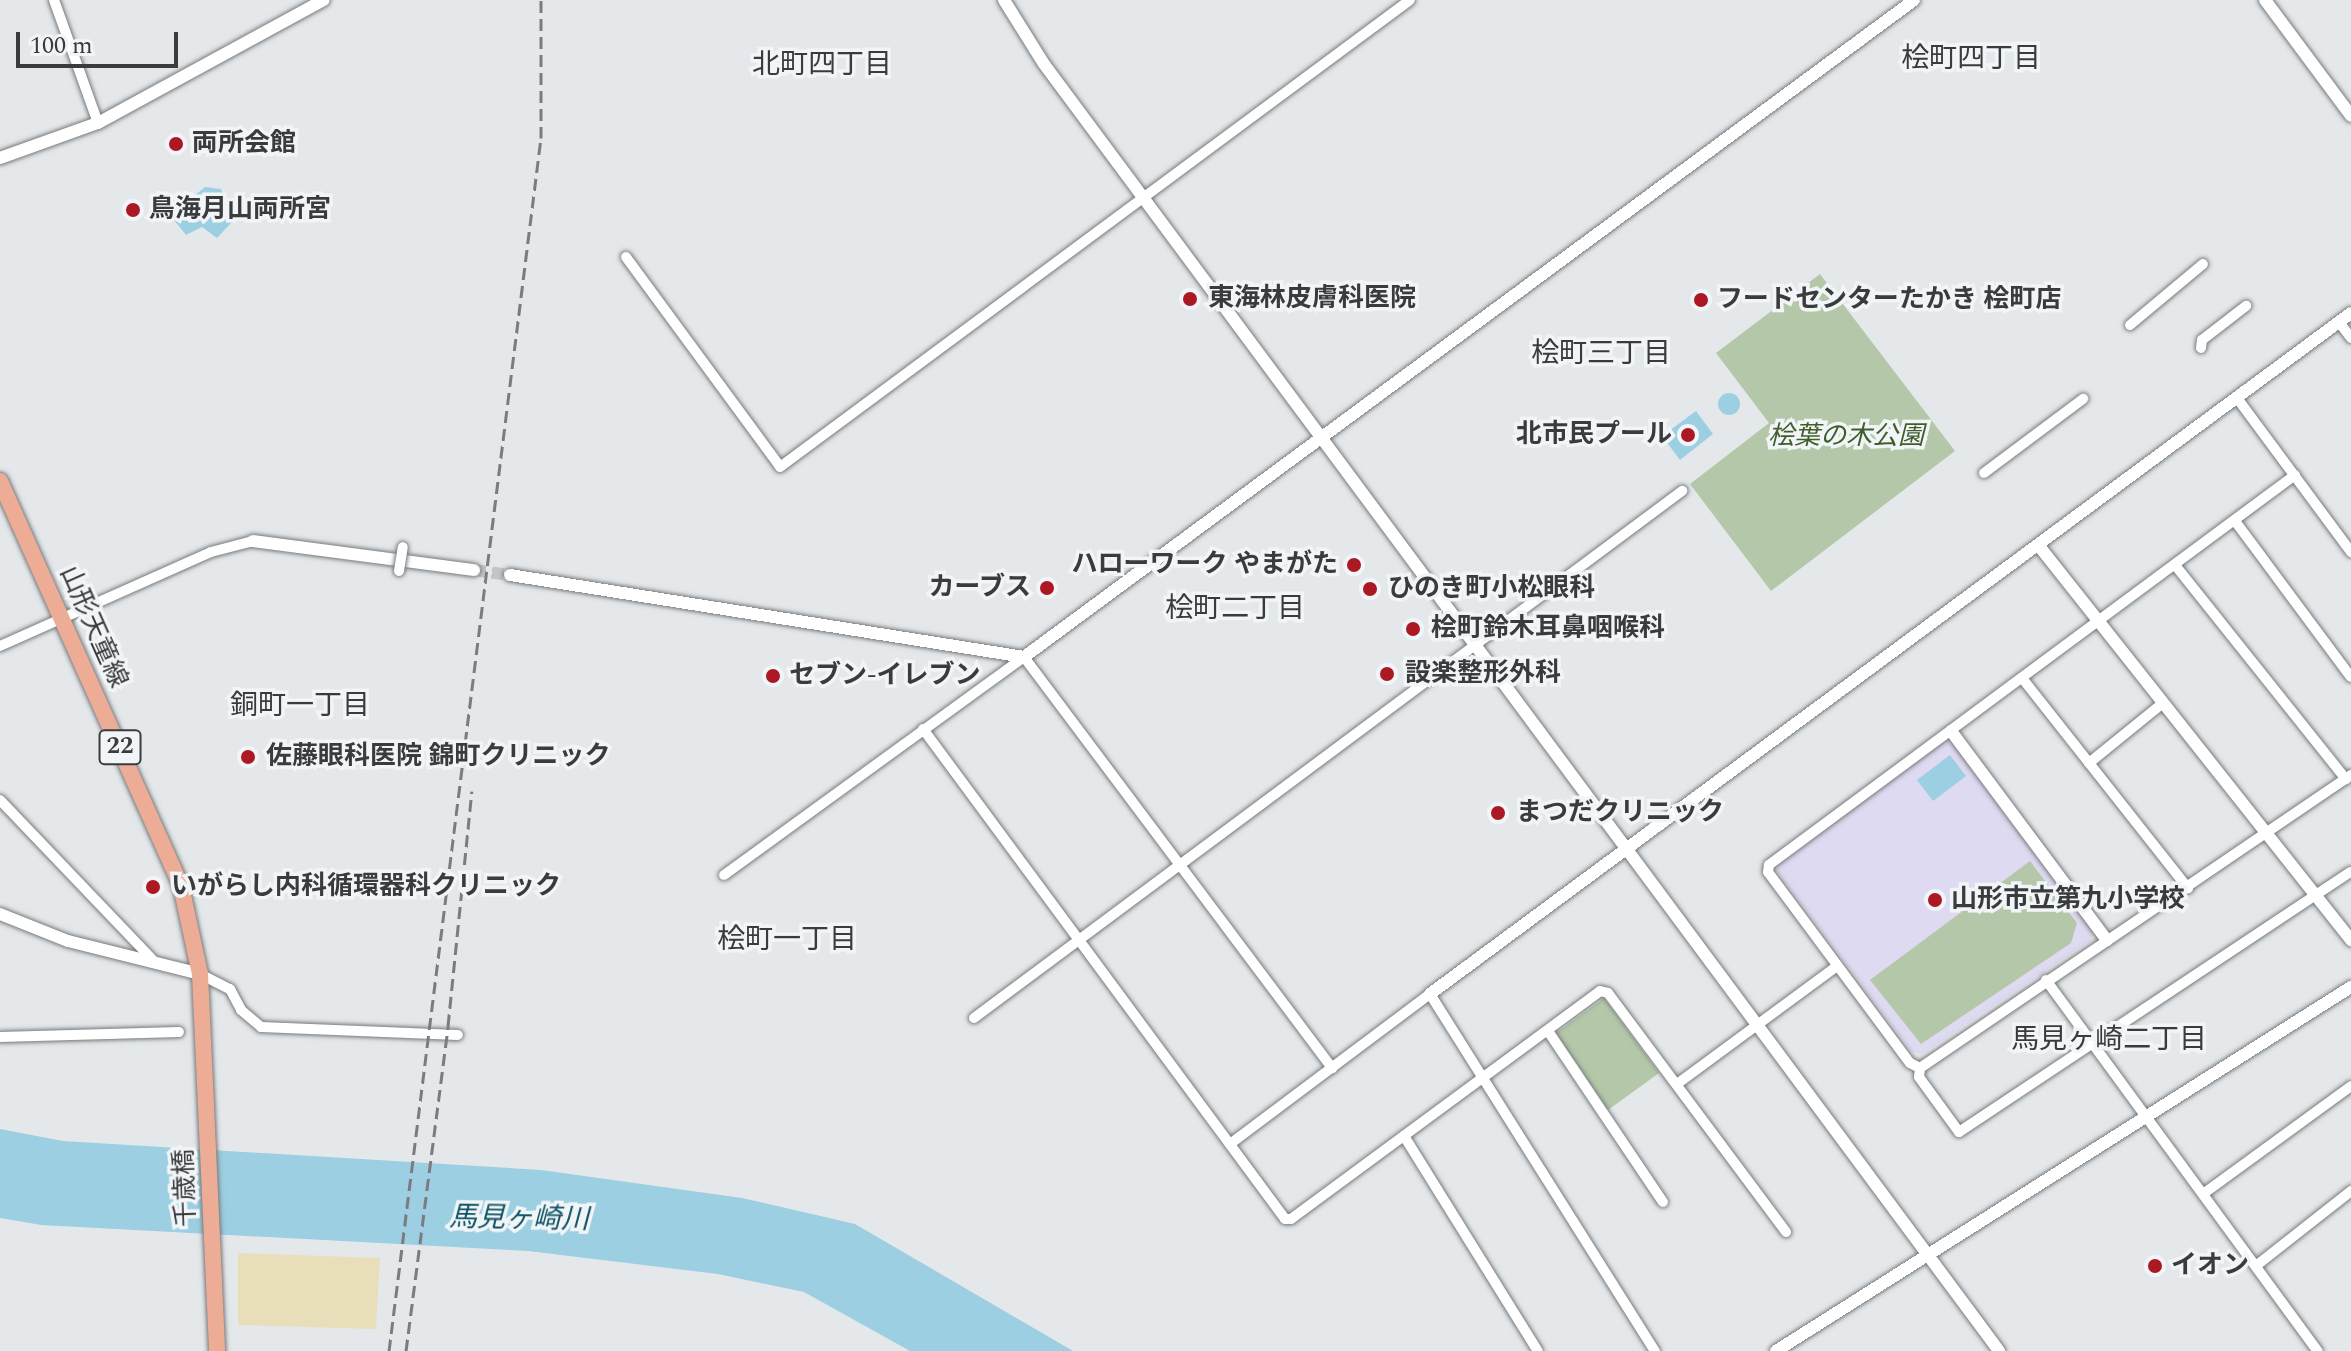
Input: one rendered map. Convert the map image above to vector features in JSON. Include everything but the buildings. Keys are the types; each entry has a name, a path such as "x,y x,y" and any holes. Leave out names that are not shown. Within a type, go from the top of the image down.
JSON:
{"main road":[{"name":"山形天童線","path":"0,481 181,886 200,974 204,1024"},
{"name":"千歳橋","path":"204,1024 217,1351"}],"street":[{"path":"54,0 98,123"},
{"path":"0,158 98,123 324,0"},
{"path":"1004,0 1044,64 1146,197 1321,439 1999,1351"},
{"path":"626,257 780,467 1410,0"},
{"path":"724,875 1914,0"},
{"path":"2265,0 2351,116"},
{"path":"2130,325 2203,264"},
{"path":"2201,348 2202,340 2246,306"},
{"path":"1230,1144 1625,848 2039,546 2351,313"},
{"path":"2339,322 2351,338"},
{"path":"2237,398 2351,552"},
{"path":"1984,473 2083,399"},
{"path":"1920,1068 1910,1063 1837,966 1768,872 1769,865 2295,475"},
{"path":"974,1018 1682,491"},
{"path":"2235,521 2351,677"},
{"path":"0,646 211,552 253,541 474,570"},
{"path":"2039,546 2351,940"},
{"path":"399,571 403,547"},
{"path":"2175,565 2348,777 2269,834 2046,980 1920,1068 1919,1077 1959,1132 2351,872"},
{"path":"510,575 1024,657 1332,1068"},
{"path":"2022,678 2188,888"},
{"path":"2089,763 2163,703"},
{"path":"923,729 1285,1219 1291,1219 1600,991 1608,993 1786,1232"},
{"path":"1951,731 2107,940"},
{"path":"0,800 160,967"},
{"path":"0,914 41,933 160,967 200,974 230,989 241,1010 261,1027 458,1035"},
{"path":"1677,1084 1837,966"},
{"path":"2046,980 2318,1351"},
{"path":"1776,1351 2351,987"},
{"path":"1430,994 1655,1351"},
{"path":"1548,1031 1663,1202"},
{"path":"0,1037 179,1032"},
{"path":"2203,1194 2351,1086"},
{"path":"1404,1136 1538,1351"},
{"path":"2257,1265 2351,1191"}],"shaded area":[{"name":"山形市立第九小学校","path":"1942,742 1952,743 2093,928 2090,941 1922,1054 1912,1052 1777,871 1779,862"}],"green space":[{"name":"桧葉の木公園","path":"1820,274 1955,451 1771,591 1690,484 1769,423 1716,353"},
{"path":"2030,861 2077,923 2071,943 1921,1044 1870,980"},
{"path":"1604,998 1659,1073 1608,1110 1556,1033"}],"sand":[{"path":"238,1253 380,1258 376,1329 238,1325"}],"water":[{"path":"205,187 221,189 231,212 232,222 217,238 202,227 186,235 170,215 160,213 157,203 171,193 185,218 194,218 199,213 194,196"},
{"path":"1729,393 1737,396 1740,404 1737,412 1729,415 1721,412 1718,404 1721,396"},
{"name":"北市民プール","path":"1696,411 1713,434 1680,460 1662,436"},
{"path":"1950,755 1966,776 1933,801 1917,780"},
{"name":"馬見ヶ崎川","path":"0,1129 63,1141 541,1170 742,1198 855,1224 1073,1351 910,1351 804,1292 718,1274 528,1251 41,1225 0,1218"}],"tunnel":[{"path":"474,570 510,575"}],"railway":[{"path":"389,1351 541,138 541,0"},
{"path":"406,1351 448,1026 472,791"}],"place":[{"name":"両所会館","path":"176,144"},
{"name":"鳥海月山両所宮","path":"133,210"},
{"name":"東海林皮膚科医院","path":"1190,299"},
{"name":"フードセンターたかき 桧町店","path":"1701,300"},
{"name":"北市民プール","path":"1688,435"},
{"name":"ハローワーク やまがた","path":"1354,565"},
{"name":"カーブス","path":"1047,588"},
{"name":"ひのき町小松眼科","path":"1370,589"},
{"name":"桧町鈴木耳鼻咽喉科","path":"1413,629"},
{"name":"設楽整形外科","path":"1387,674"},
{"name":"セブン-イレブン","path":"773,676"},
{"name":"佐藤眼科医院 錦町クリニック","path":"248,757"},
{"name":"まつだクリニック","path":"1498,813"},
{"name":"いがらし内科循環器科クリニック","path":"153,887"},
{"name":"山形市立第九小学校","path":"1935,900"},
{"name":"イオン","path":"2155,1266"}],"district":[{"name":"桧町四丁目","path":"1971,59"},
{"name":"北町四丁目","path":"822,65"},
{"name":"桧町三丁目","path":"1601,354"},
{"name":"桧町二丁目","path":"1235,609"},
{"name":"銅町一丁目","path":"300,706"},
{"name":"桧町一丁目","path":"787,940"},
{"name":"馬見ヶ崎二丁目","path":"2109,1040"}]}
